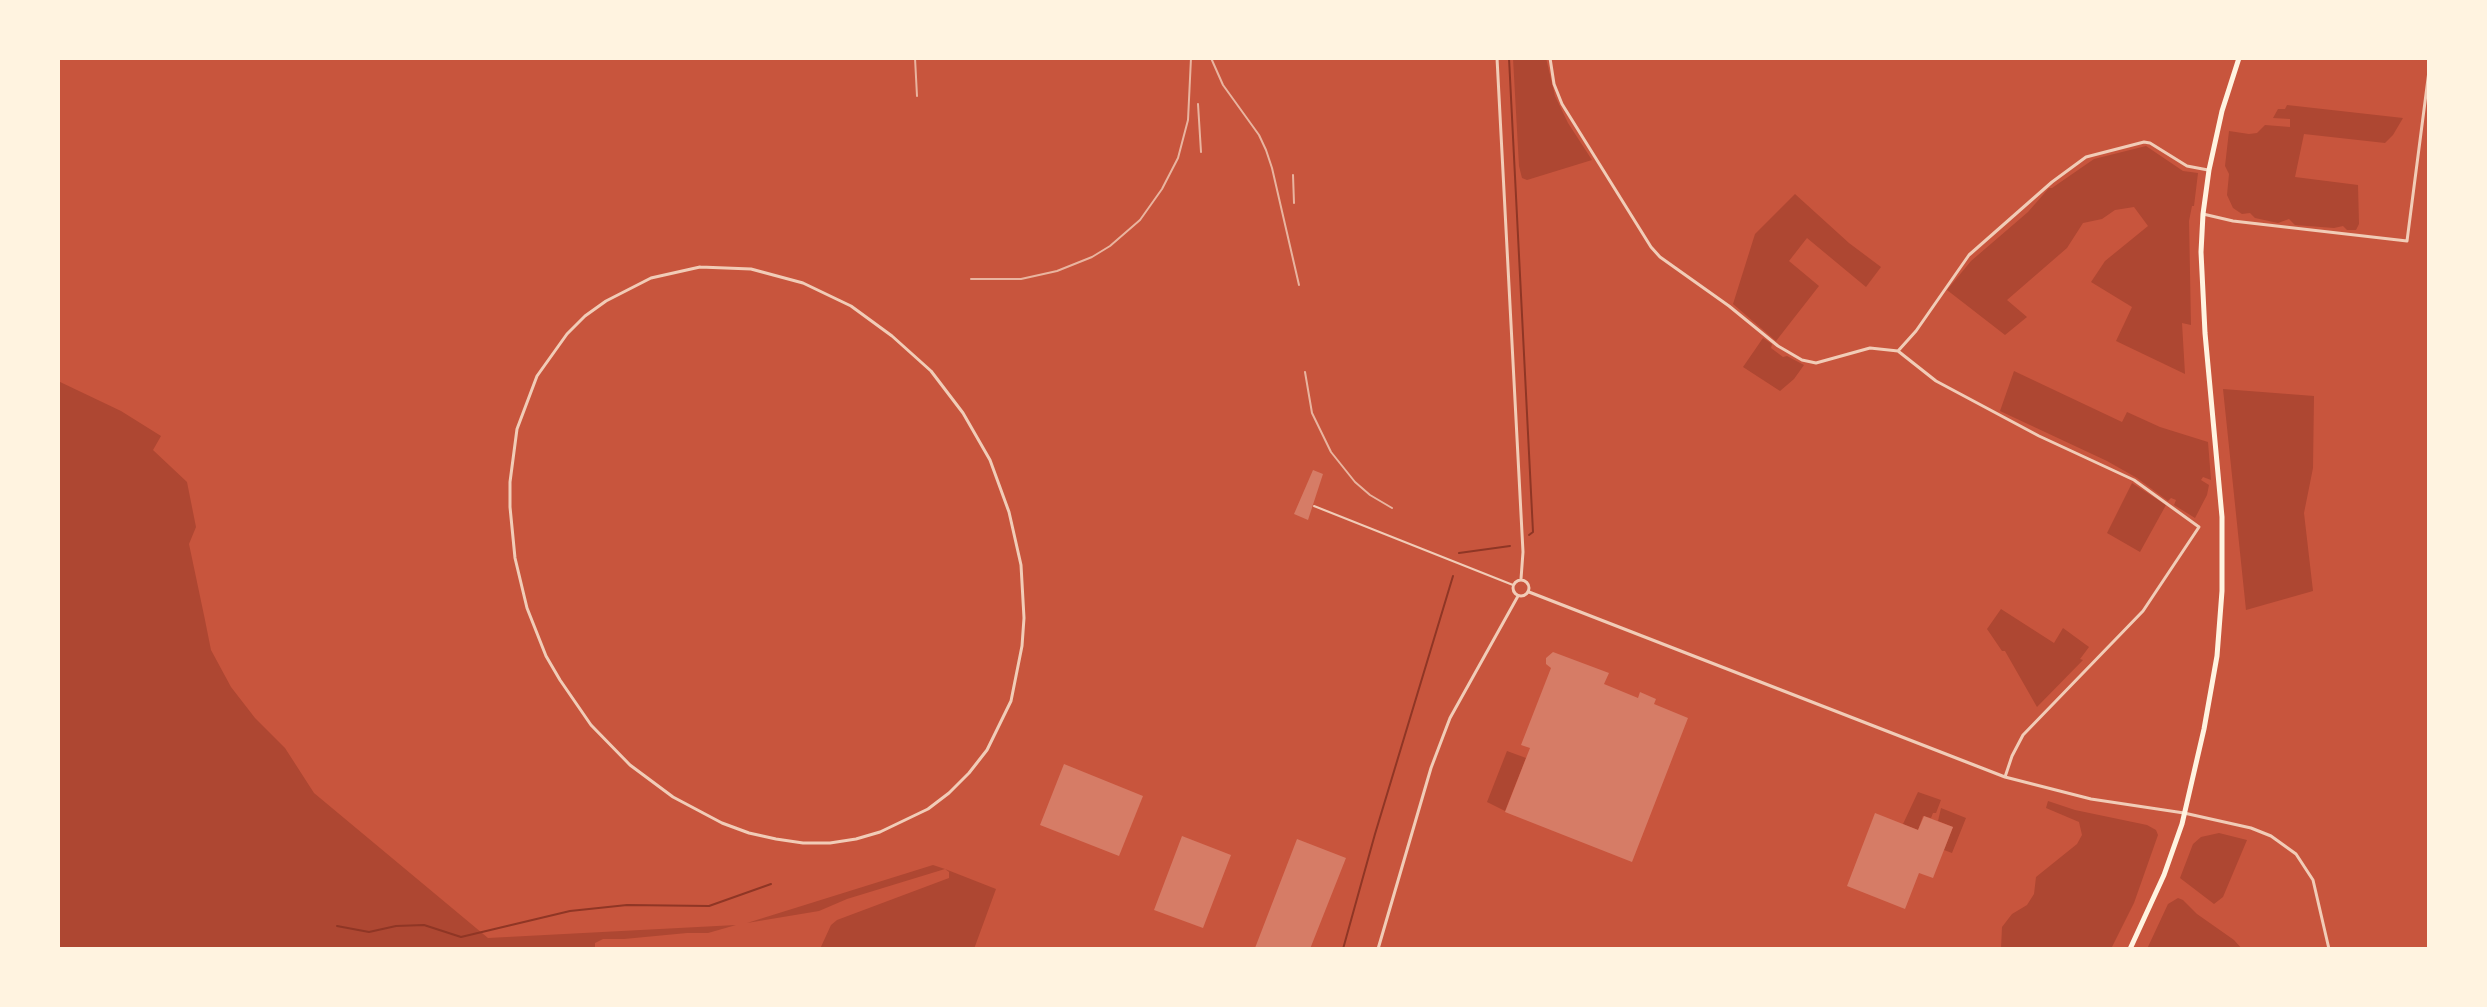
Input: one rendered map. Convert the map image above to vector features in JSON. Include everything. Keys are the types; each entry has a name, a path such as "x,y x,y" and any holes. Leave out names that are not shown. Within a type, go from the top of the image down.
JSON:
{"main road":[{"path":"2130,949 2164,875 2184,813 2217,656 2222,591 2222,517 2202,283 2203,214 2222,111 2239,58"}],"street":[{"path":"1497,58 1523,552 1521,579 1513,585 1518,596"},
{"path":"1550,58 1554,84 1562,104 1660,257 1729,306 1778,346 1802,360 1821,362 1877,347 1898,351 1936,381 2039,436 2134,480 2199,527 2143,611 2023,735 2005,777"},
{"path":"2203,214 2233,221 2407,241 2429,71"},
{"path":"1898,351 1916,331 1969,255 2052,182 2086,157 2144,142 2187,166 2209,170"},
{"path":"700,267 751,269 803,283 851,306 892,336 931,371 947,391 990,460 1005,499 1021,565 1024,618 1018,674 1000,726 969,773 928,809 903,823 856,839 803,843 749,833 722,823 673,797 630,765 591,725 560,680 536,632 520,583 510,507 512,458 526,402 537,376 567,334 585,316 629,288 674,271 700,267"},
{"path":"1521,579 1528,583 1529,592"},
{"path":"1529,592 2005,777 2091,799 2184,813 2261,831 2296,854 2313,880 2329,949"},
{"path":"1518,596 1529,592"},
{"path":"1378,949 1445,730 1461,694 1518,596"}],"lane":[{"path":"1314,506 1513,585"}],"shaded area":[{"path":"1513,58 1546,58 1555,96 1592,160 1527,180 1522,178"},
{"path":"2287,105 2403,118 2385,143 2304,134 2295,177 2358,185 2359,224 2356,230 2347,230 2343,226 2295,225 2289,219 2278,223 2255,218 2250,213 2242,214 2233,208 2227,195 2229,174 2225,166 2229,131 2249,134 2257,133 2265,125 2290,127 2290,119 2273,118 2278,109 2285,109"},
{"path":"2146,146 2183,171 2198,173 2189,221 2191,325 2182,323 2185,374 2116,341 2132,307 2091,282 2105,261 2148,226 2134,207 2115,210 2102,219 2083,223 2067,248 2007,300 2027,317 2005,335 1947,290 1971,261 2028,212 2049,188 2094,159"},
{"path":"1795,194 1849,243 1881,267 1866,287 1807,238 1789,261 1819,286 1776,341 1733,304 1755,234"},
{"path":"1763,338 1783,357 1804,365 1780,391 1743,367"},
{"path":"2014,371 2122,422 2127,412 2160,427 2208,442 2211,480 2203,477 2201,480 2209,485 2195,518 2174,505 2176,500 2171,498 2168,501 2107,461 2000,411"},
{"path":"58,381 121,411 161,436 153,450 187,482 196,527 189,544 211,650 231,687 255,718 285,748 314,793 488,938 736,925 708,933 603,939 595,943 595,949 58,949"},
{"path":"2223,389 2314,396 2313,468 2304,513 2313,591 2246,610"},
{"path":"2132,483 2166,505 2140,552 2107,533"},
{"path":"2001,609 2054,643 2063,628 2089,647 2080,659 2083,660 2037,707 2005,651 1987,629"},
{"path":"1507,751 1526,758 1505,811 1487,802"},
{"path":"1918,792 1941,800 1931,818 1923,816 1918,830 1903,824"},
{"path":"2048,801 2147,825 2156,830 2158,835 2134,903 2111,949 2001,949 2002,927 2012,914 2027,905 2034,894 2036,877 2077,844 2082,835 2079,822 2046,808"},
{"path":"1941,808 1966,818 1952,853 1944,850 1953,827 1938,821"},
{"path":"2219,833 2247,840 2223,897 2214,904 2180,878 2193,844 2201,837"},
{"path":"933,865 945,869 847,899 819,911 747,923"},
{"path":"945,869 996,889 974,949 820,949 831,925 837,920 949,878 949,872"},
{"path":"2178,898 2242,949 2147,949 2168,904"}],"building":[{"path":"1313,470 1323,474 1308,520 1294,514"},
{"path":"1553,652 1609,673 1604,684 1638,698 1640,692 1656,699 1654,704 1688,718 1632,862 1505,812 1530,748 1521,745 1551,668 1546,664 1546,658"},
{"path":"1064,764 1143,796 1119,856 1040,825"},
{"path":"1875,813 1918,830 1924,816 1953,827 1933,878 1919,873 1905,909 1847,886"},
{"path":"1182,836 1231,855 1203,928 1154,910"},
{"path":"1297,839 1346,858 1310,949 1256,949 1255,948"}],"waterway":[{"path":"1509,58 1533,532 1529,535"},
{"path":"1459,553 1510,546"},
{"path":"1343,949 1453,576"},
{"path":"337,926 369,932 396,926 424,925 461,937 570,911 627,905 709,906 771,884"}],"railway":[{"path":"915,58 917,96"},
{"path":"971,279 1021,279 1057,271 1110,246 1140,220 1162,189 1178,158 1188,120 1191,58"},
{"path":"1211,58 1223,85 1259,135 1266,150 1299,285"},
{"path":"1198,104 1201,152"},
{"path":"1293,175 1294,203"},
{"path":"1305,372 1312,413 1331,452 1355,482 1392,508"}]}
